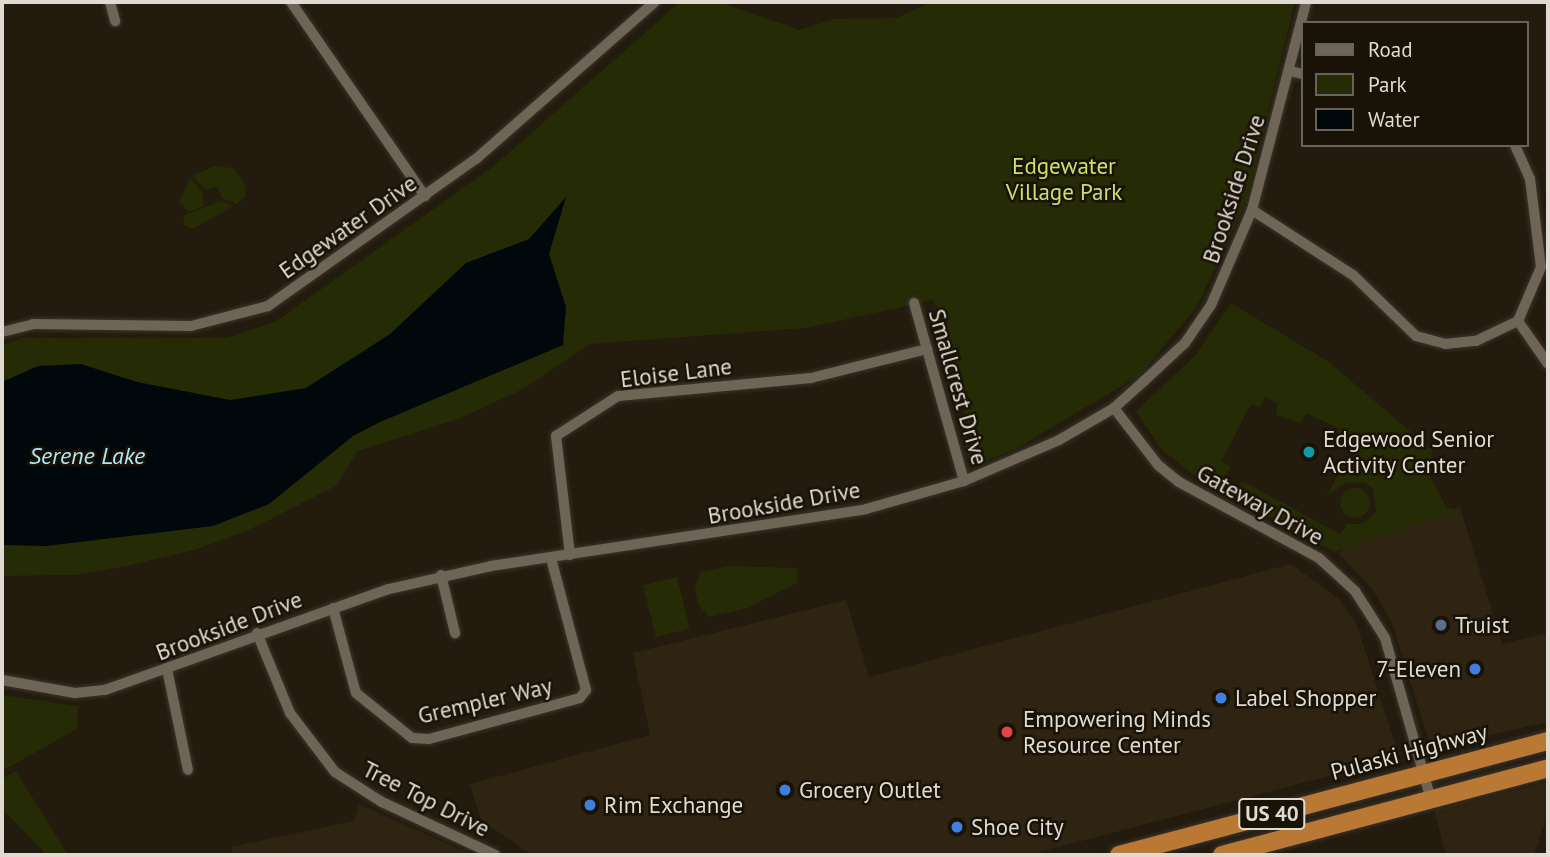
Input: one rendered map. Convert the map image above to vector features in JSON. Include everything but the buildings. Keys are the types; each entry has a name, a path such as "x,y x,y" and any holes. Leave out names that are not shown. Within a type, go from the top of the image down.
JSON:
{"highway":[{"name":"Pulaski Highway","path":"1119,855 1548,741"},
{"name":"US 40","path":"1222,855 1548,768"}],"street":[{"path":"110,2 115,21"},
{"path":"291,2 425,196"},
{"name":"Edgewater Drive","path":"2,332 33,324 191,326 250,313 317,275 476,159 655,2"},
{"name":"Brookside Drive","path":"2,680 75,693 105,690 167,669 257,633 441,575 866,509 964,481 1059,440 1114,408 1191,334 1231,266 1252,210 1306,2"},
{"path":"1290,71 1302,74"},
{"path":"1252,210 1353,275 1416,336 1445,344 1476,341 1518,321 1539,278 1542,246 1530,179 1516,147"},
{"name":"Smallcrest Drive","path":"914,303 964,481"},
{"path":"1518,321 1548,364"},
{"name":"Eloise Lane","path":"570,555 556,436 618,396 811,378 927,349"},
{"name":"Gateway Drive","path":"1114,408 1158,465 1180,482 1319,558 1354,591 1385,638 1431,799"},
{"name":"Grempler Way","path":"333,608 356,693 420,741 580,698 586,690 551,558"},
{"path":"441,575 455,633"},
{"name":"Tree Top Drive","path":"257,633 290,713 335,772 382,802 495,855"},
{"path":"167,669 188,770"}],"shaded area":[{"path":"1460,507 1502,644 1548,633 1548,722 1431,748 1391,621 1373,590 1339,554 1344,546"},
{"path":"1291,564 1341,601 1357,625 1396,747 1390,760 1028,855 532,855 481,820 470,784 650,735 633,653 846,600 869,677"},
{"path":"1547,782 1548,813 1534,855 1446,855 1434,810"},
{"path":"359,804 473,855 233,855 231,847 354,821"}],"green space":[{"name":"Edgewater Village Park","path":"680,2 719,2 799,30 835,19 896,18 932,2 1295,2 1246,202 1197,307 1140,375 1016,449 977,465 970,463 959,429 971,441 962,399 934,300 806,328 590,344 523,389 461,418 358,451 336,486 251,529 195,550 126,566 76,575 2,576 2,345 22,338 227,338 275,322 494,166"},
{"path":"215,166 233,168 245,184 245,197 237,204 222,198 217,187 205,190 192,176"},
{"path":"190,178 202,192 204,206 189,212 179,202"},
{"path":"221,201 234,206 193,229 183,225 185,215"},
{"path":"1231,303 1329,362 1432,450 1430,476 1446,507 1458,510 1334,552 1242,501 1235,495 1242,481 1340,534 1347,524 1362,524 1376,512 1373,489 1364,482 1345,483 1326,496 1352,451 1334,441 1340,429 1306,413 1301,423 1276,415 1277,403 1265,397 1260,407 1251,404 1222,460 1230,467 1220,486 1190,472 1161,449 1136,411 1194,357"},
{"path":"1355,488 1365,493 1370,503 1365,513 1355,518 1345,513 1340,503 1345,493"},
{"path":"729,566 797,568 797,583 748,608 709,617 698,604 695,587 701,572"},
{"path":"677,577 690,628 656,637 643,585"},
{"path":"2,695 78,706 77,729 2,771"},
{"path":"16,771 68,855 47,855 2,809 2,779"}],"water":[{"name":"Serene Lake","path":"566,197 549,254 566,307 563,345 380,422 353,436 269,504 213,526 46,546 2,545 2,382 38,366 81,364 137,382 230,400 306,388 390,334 466,263 529,239"}],"place":[{"name":"Edgewood Senior Activity Center","path":"1309,452"},
{"name":"Truist","path":"1441,625"},
{"name":"7-Eleven","path":"1475,669"},
{"name":"Label Shopper","path":"1221,698"},
{"name":"Empowering Minds Resource Center","path":"1007,732"},
{"name":"Grocery Outlet","path":"785,790"},
{"name":"Rim Exchange","path":"590,805"},
{"name":"Shoe City","path":"957,827"}]}
